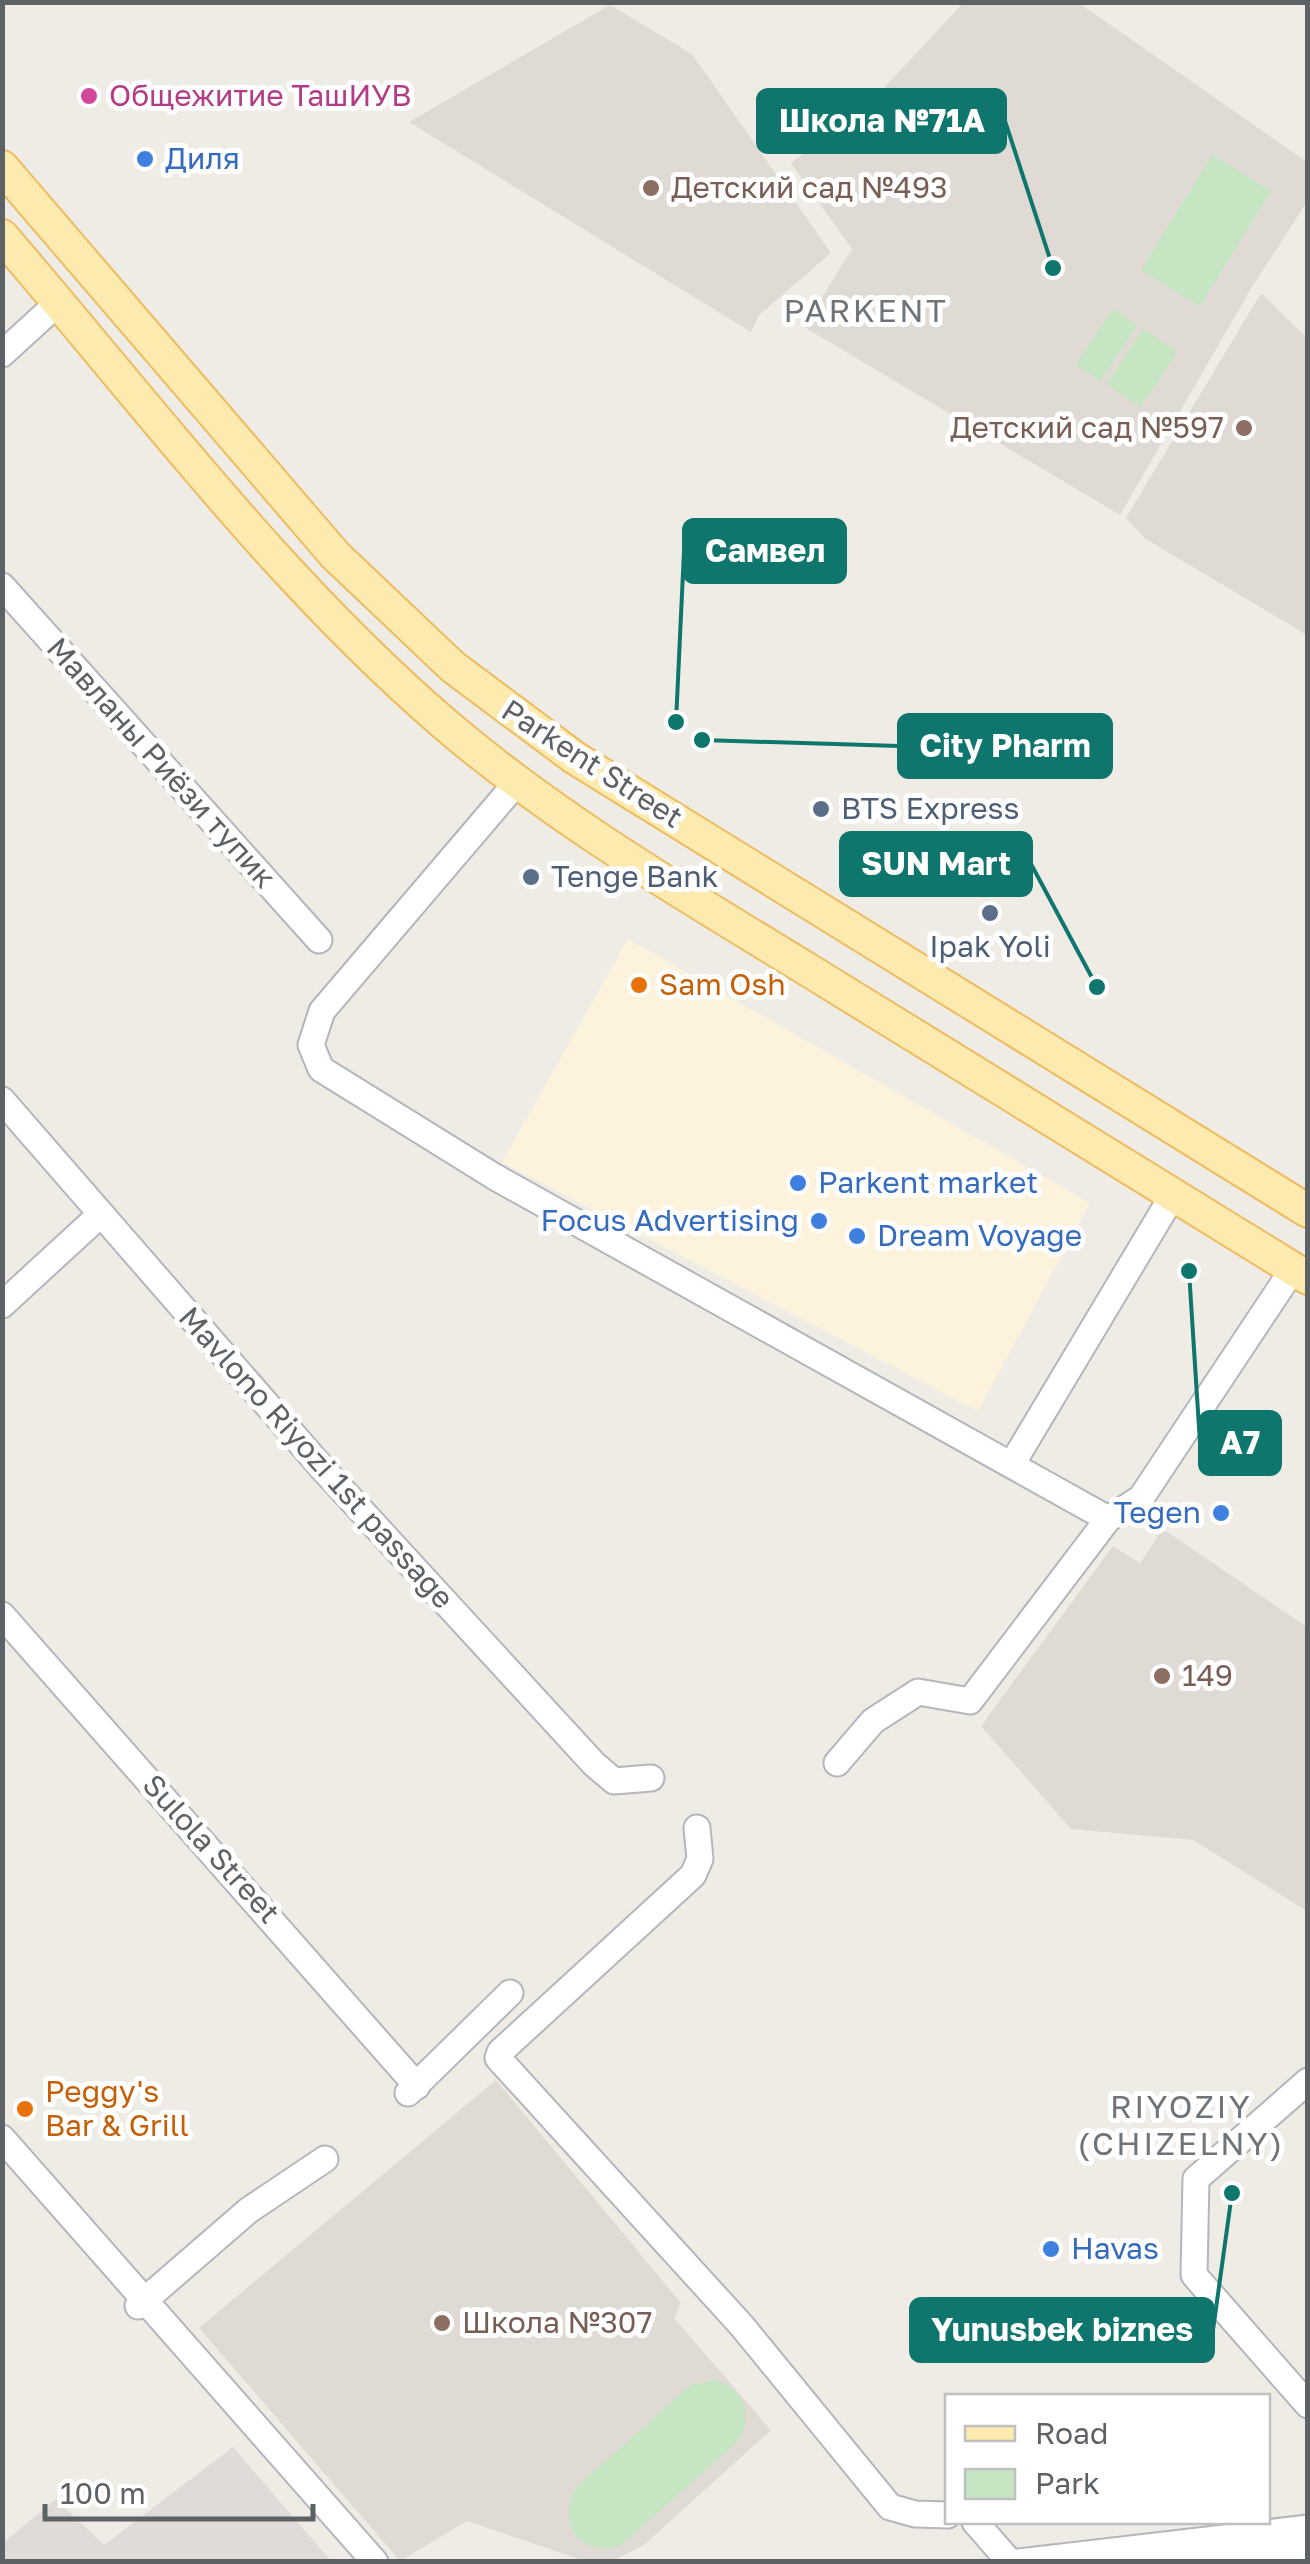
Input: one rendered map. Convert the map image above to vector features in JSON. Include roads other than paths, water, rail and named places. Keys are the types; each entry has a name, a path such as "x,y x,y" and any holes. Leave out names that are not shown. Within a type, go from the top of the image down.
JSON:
{"main road":[{"name":"Parkent Street","path":"2,167 335,554 400,620 493,699 591,768 1308,1210"},
{"name":"Parkent Street","path":"2,236 345,632 450,728 518,781 770,947 1300,1274"}],"street":[{"path":"2,354 59,302"},
{"name":"Мавланы Риёзи тупик","path":"2,586 319,940"},
{"path":"518,781 322,1011 311,1045 321,1069 495,1176 1108,1519"},
{"name":"Mavlono Riyozi 1st passage","path":"2,1100 336,1484 594,1764 614,1781 651,1778"},
{"path":"1012,1464 1173,1195"},
{"path":"2,1305 100,1214"},
{"path":"837,1763 873,1721 918,1692 970,1702 1108,1519 1141,1498 1300,1274"},
{"name":"Sulola Street","path":"2,1615 413,2089 510,1993"},
{"path":"697,1828 700,1859 693,1875 500,2052 498,2058 742,2326 890,2507 915,2514 945,2515"},
{"path":"1308,2081 1196,2180 1194,2275 1308,2405"},
{"path":"2,2138 362,2562"},
{"path":"2,2157 142,2303 375,2562"},
{"path":"142,2303 249,2210 325,2159"},
{"path":"977,2524 1010,2562"},
{"path":"1018,2562 1308,2528"},
{"path":"1156,2562 1308,2546"}],"place":[{"name":"Общежитие ТашИУВ","path":"89,96"},
{"name":"Диля","path":"145,159"},
{"name":"Детский сад №493","path":"651,188"},
{"name":"Школа №71А","path":"1053,268"},
{"name":"Детский сад №597","path":"1244,428"},
{"name":"Самвел","path":"676,722"},
{"name":"City Pharm","path":"702,740"},
{"name":"BTS Express","path":"821,809"},
{"name":"Tenge Bank","path":"531,877"},
{"name":"Ipak Yoli","path":"990,913"},
{"name":"Sam Osh","path":"639,985"},
{"name":"SUN Mart","path":"1097,987"},
{"name":"Parkent market","path":"798,1183"},
{"name":"Focus Advertising","path":"819,1221"},
{"name":"Dream Voyage","path":"857,1236"},
{"name":"А7","path":"1189,1271"},
{"name":"Tegen","path":"1221,1513"},
{"name":"149","path":"1162,1676"},
{"name":"Peggy's Bar & Grill","path":"25,2109"},
{"name":"Yunusbek biznes","path":"1232,2193"},
{"name":"Havas","path":"1051,2249"},
{"name":"Школа №307","path":"442,2323"}],"district":[{"name":"PARKENT","path":"866,311"},
{"name":"RIYOZIY (CHIZELNY)","path":"1181,2126"}]}
